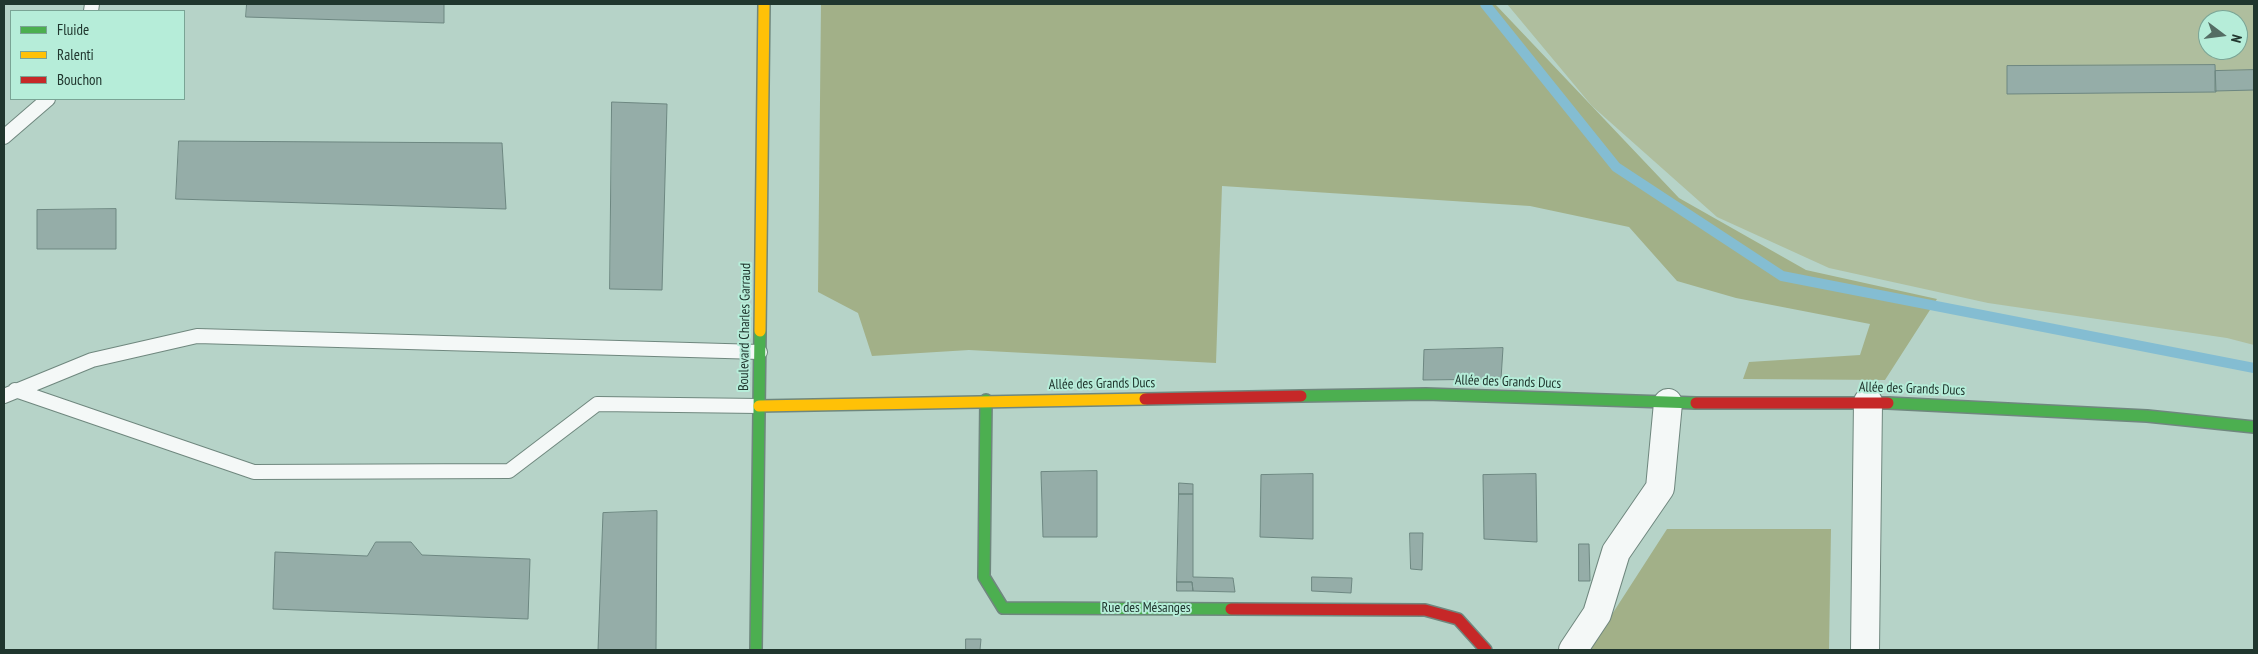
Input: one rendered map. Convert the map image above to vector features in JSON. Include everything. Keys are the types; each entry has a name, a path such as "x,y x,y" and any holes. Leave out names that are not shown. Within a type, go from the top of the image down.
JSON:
{"main road":[{"name":"Boulevard Charles Garraud","path":"756,650 764,4"},
{"name":"Allée des Grands Ducs","path":"759,406 986,400 1426,394 1668,403 1868,402 2016,407 2147,416 2254,427"},
{"name":"Rue des Mésanges","path":"986,400 984,577 1003,608 1425,610 1458,619 1486,650"}],"street":[{"path":"1865,650 1868,402"},
{"path":"1574,650 1597,614 1616,552 1660,488 1668,403"}],"lane":[{"path":"4,137 47,100"},
{"path":"9,393 92,360 197,336 760,352"},
{"path":"9,393 254,472 509,471 596,404 759,406"}],"green space":[{"path":"821,4 1495,4 1679,198 1806,270 1937,299 1885,380 1743,379 1749,362 1860,355 1870,324 1736,298 1677,281 1629,227 1530,206 1222,186 1216,363 969,350 872,356 858,313 818,292"},
{"path":"1507,4 2254,4 2254,345 2227,338 1988,303 1829,268 1717,217 1592,106"},
{"path":"1667,529 1831,529 1829,650 1589,650"}],"building":[{"path":"247,4 444,4 444,23 246,17"},
{"path":"2215,65 2216,92 2007,94 2007,66"},
{"path":"2254,70 2254,90 2215,91 2215,71"},
{"path":"612,102 667,104 662,290 610,289"},
{"path":"179,141 502,143 506,209 176,199"},
{"path":"116,209 116,249 37,249 37,210"},
{"path":"1503,348 1501,379 1423,380 1424,350"},
{"path":"1097,471 1097,537 1043,537 1041,472"},
{"path":"1313,474 1313,539 1260,537 1261,475"},
{"path":"1536,474 1537,542 1484,539 1483,475"},
{"path":"1179,483 1193,484 1193,494 1179,494"},
{"path":"1179,494 1193,494 1193,577 1233,578 1235,592 1193,591 1192,582 1177,582"},
{"path":"657,511 656,650 598,650 603,513"},
{"path":"1410,533 1423,533 1422,570 1411,569"},
{"path":"376,542 411,542 422,555 530,559 528,619 273,609 275,552 367,556"},
{"path":"1579,544 1589,544 1590,581 1579,581"},
{"path":"1312,577 1352,578 1351,593 1312,591"},
{"path":"1177,582 1192,582 1193,591 1177,591"},
{"path":"966,639 981,639 980,650 966,650"}],"waterway":[{"path":"1485,4 1616,167 1782,276 2254,368"}],"traffic: fast":[{"path":"756,650 760,331"},
{"path":"1301,396 1426,394 1696,403"},
{"path":"986,400 984,577 1003,608 1231,609"},
{"path":"1888,403 2147,416 2254,427"}],"traffic: slow":[{"path":"760,331 764,4"},
{"path":"759,406 1145,399"}],"traffic: jam":[{"path":"1145,399 1301,396"},
{"path":"1696,403 1888,403"},
{"path":"1231,609 1425,610 1458,619 1486,650"}]}
